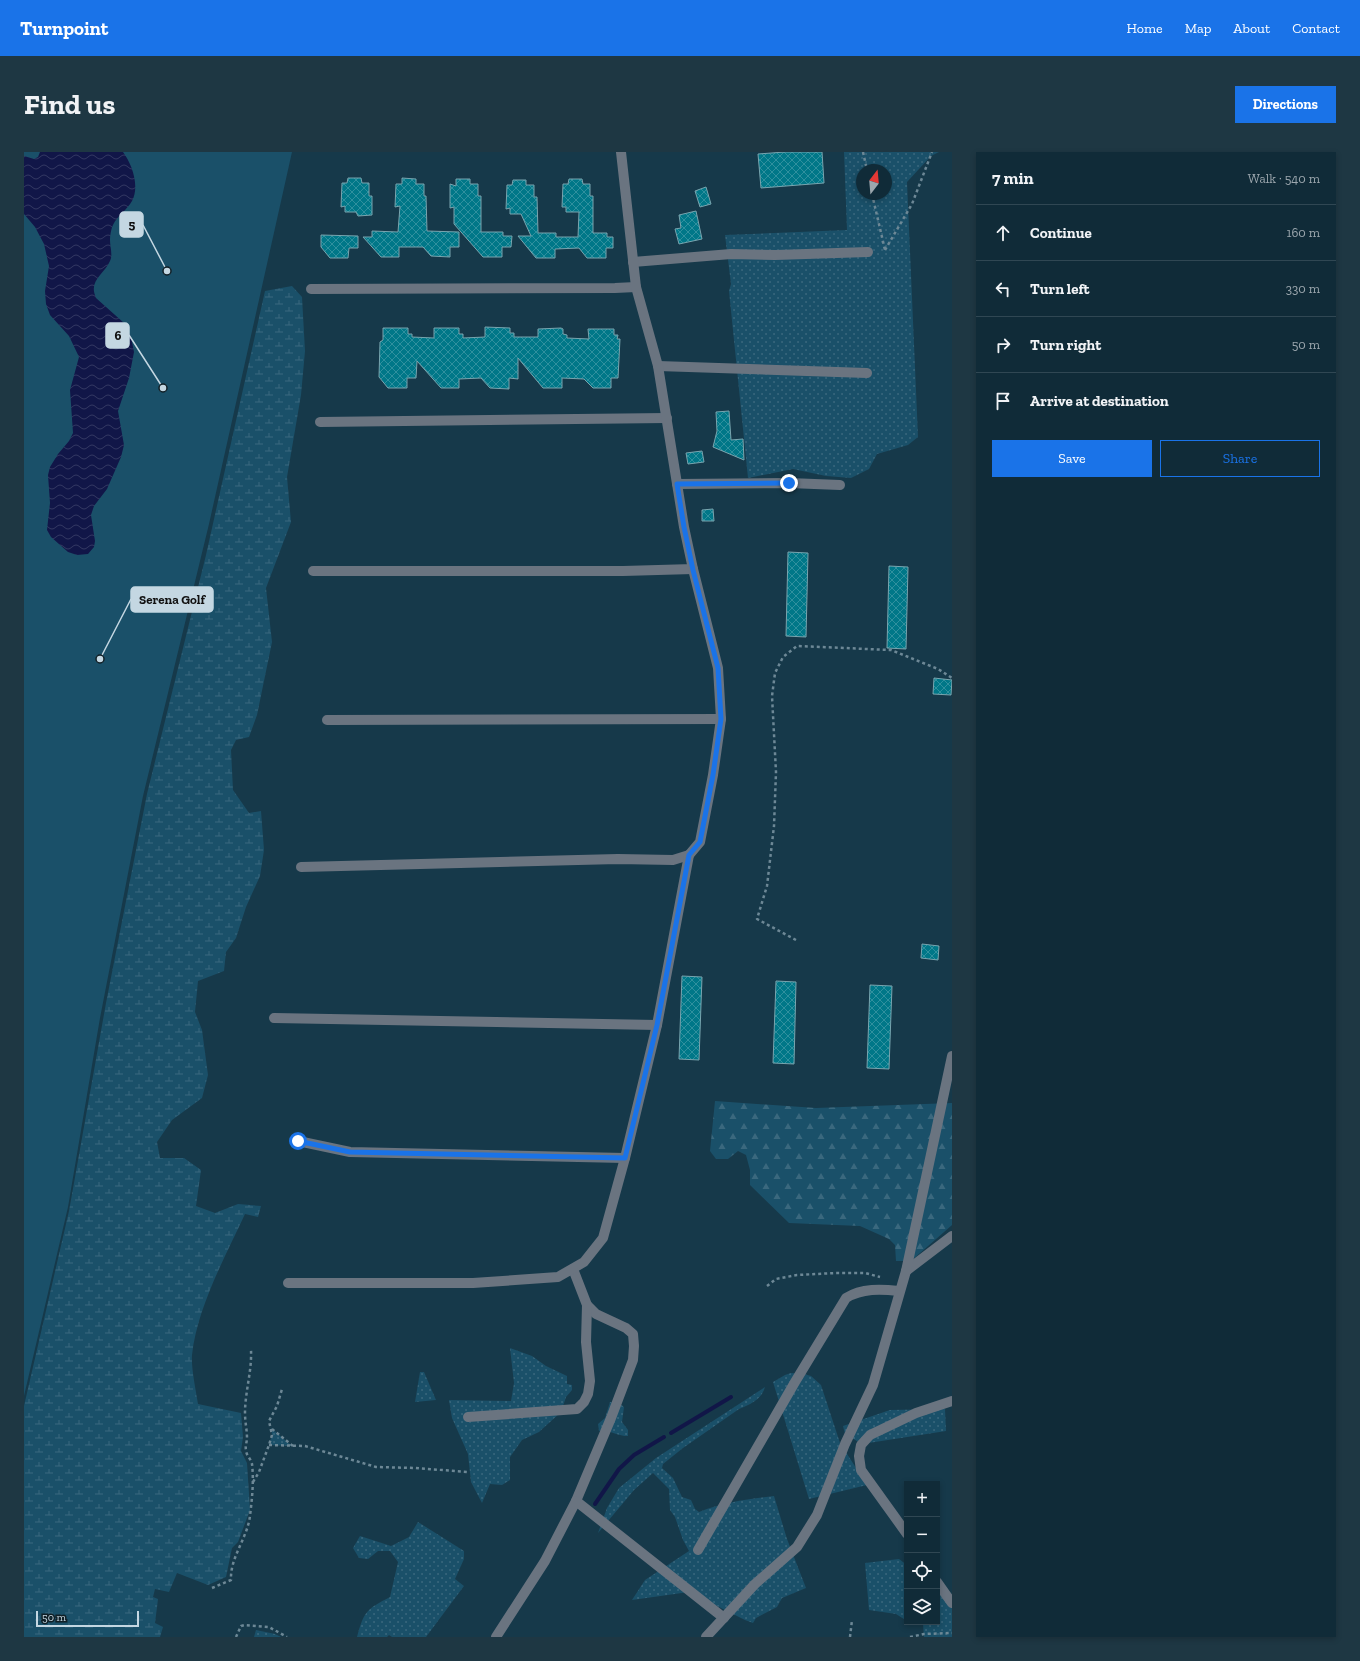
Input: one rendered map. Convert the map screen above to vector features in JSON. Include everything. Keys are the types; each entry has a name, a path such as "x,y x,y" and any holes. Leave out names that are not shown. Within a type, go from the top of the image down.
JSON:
{"street":[{"path":"288,1283 473,1283 558,1277 584,1262 603,1238 625,1158 657,1025 689,855 700,842 713,775 721,719 718,668 693,570 684,527 658,366 636,287 621,152"},
{"path":"633,262 731,254 776,255 868,252"},
{"path":"311,289 636,287"},
{"path":"658,366 867,373"},
{"path":"320,422 667,418"},
{"path":"677,484 789,483 840,485"},
{"path":"314,571 693,570"},
{"path":"328,720 721,719"},
{"path":"302,867 618,859 673,860 689,855"},
{"path":"274,1018 657,1025"},
{"path":"706,1637 755,1584 797,1547 817,1515 845,1444 873,1385 895,1291 906,1271 952,1056"},
{"path":"298,1141 350,1152 625,1158"},
{"path":"906,1271 952,1236"},
{"path":"468,1417 577,1409 584,1402 588,1394 590,1381 586,1342 587,1305 573,1269"},
{"path":"698,1550 795,1382 846,1298 853,1293 864,1290 895,1291"},
{"path":"496,1637 545,1561 576,1501 611,1418 633,1360 633,1334 626,1328 596,1314 587,1305"},
{"path":"904,1530 861,1470 859,1456 861,1445 870,1435 916,1413 952,1401"},
{"path":"576,1501 724,1618"},
{"path":"940,1586 952,1603"}],"path":[{"path":"863,152 866,164"},
{"path":"873,200 885,250 912,204 932,152"},
{"path":"796,940 757,919 767,886 774,826 776,772 772,696 775,673 783,657 797,646 891,650 938,669 952,678"},
{"path":"766,1286 776,1279 797,1275 865,1273 881,1278 895,1291"},
{"path":"212,1588 231,1580 235,1555 242,1543 249,1519 253,1482 251,1462 246,1450 247,1440 245,1414 249,1372 252,1364 251,1350"},
{"path":"253,1482 259,1472 269,1445 272,1435 270,1420 277,1406 282,1389"},
{"path":"271,1428 293,1446"},
{"path":"269,1445 305,1446 376,1467 468,1472"},
{"path":"850,1637 852,1620"},
{"path":"236,1637 241,1626 245,1625 269,1627 287,1637"},
{"path":"910,1637 924,1634 952,1633"}],"green space":[{"path":"24,152 292,152 209,524 143,796 100,1018 68,1207 24,1396"},
{"path":"844,152 939,152 931,156 907,182 918,437 908,445 877,454 869,469 851,478 826,476 793,469 748,478 729,291 731,284 725,235 847,230"},
{"path":"292,286 302,297 305,351 301,395 287,477 291,522 266,588 272,642 257,715 249,737 236,740 231,750 233,790 249,813 261,811 264,850 260,876 246,907 236,938 226,952 224,971 198,981 195,1012 202,1030 208,1075 202,1098 172,1120 157,1142 160,1158 184,1158 201,1170 196,1206 215,1213 238,1204 261,1206 258,1217 245,1214 221,1265 200,1319 192,1355 198,1404 241,1413 243,1437 241,1451 247,1463 250,1510 238,1542 232,1548 226,1577 208,1585 177,1573 169,1592 155,1589 153,1597 158,1599 155,1623 163,1627 160,1637 24,1637 24,1406 69,1211 106,1003 147,794 206,555 265,291"},
{"path":"715,1101 816,1108 952,1103 952,1225 911,1261 896,1261 895,1245 889,1239 860,1226 789,1223 750,1185 750,1170 746,1155 738,1151 728,1159 716,1159 710,1151"},
{"path":"510,1348 532,1356 546,1366 567,1376 567,1384 572,1385 572,1390 566,1397 561,1412 539,1432 522,1440 510,1457 510,1480 502,1485 490,1484 482,1503 471,1482 468,1454 452,1418 449,1400 511,1401 514,1383"},
{"path":"420,1372 424,1372 436,1400 415,1402"},
{"path":"791,1373 811,1376 821,1385 840,1443 867,1485 809,1499 773,1382"},
{"path":"765,1387 761,1395 755,1401 739,1409 683,1448 663,1464 662,1468 673,1478 682,1497 691,1500 695,1509 699,1512 727,1503 774,1496 787,1539 806,1588 782,1598 777,1607 756,1618 753,1623 689,1592 632,1600 645,1580 689,1551 683,1540 675,1517 670,1510 669,1489 653,1473 634,1490 598,1533 607,1508 619,1488 656,1458"},
{"path":"610,1402 618,1402 624,1407 622,1422 628,1430 628,1436 599,1431 598,1424 605,1418"},
{"path":"945,1409 946,1431 862,1444 845,1434 843,1426 890,1410"},
{"path":"271,1428 292,1446 269,1445 272,1435"},
{"path":"418,1522 464,1551 464,1559 455,1579 464,1586 426,1637 392,1637 389,1635 387,1637 357,1637 364,1616 371,1608 390,1597 398,1562 390,1551 378,1551 368,1559 359,1558 353,1548 360,1536 391,1546 409,1537"},
{"path":"899,1559 904,1563 904,1619 896,1614 869,1610 865,1563"},
{"path":"940,1593 952,1607 952,1637 924,1637 923,1625 940,1625"},
{"path":"256,1630 275,1634 281,1637 254,1637"}],"water":[{"path":"40,152 123,152 132,169 135,182 132,201 117,219 112,228 110,238 111,259 95,282 94,287 96,298 124,323 131,337 134,352 129,378 118,411 124,445 121,457 107,489 94,506 91,515 95,541 94,547 88,554 77,555 68,552 51,537 47,530 50,503 48,475 50,467 73,433 70,390 79,357 69,336 50,315 46,304 45,291 49,266 44,244 35,227 24,214 24,156 34,159 38,157"}],"building":[{"path":"822,152 824,183 761,188 758,154"},
{"path":"348,178 361,178 362,183 369,183 369,196 372,196 372,215 358,216 356,212 345,212 345,206 341,207 342,183 347,183"},
{"path":"402,178 416,179 416,184 424,184 424,196 426,196 427,231 459,232 459,247 450,247 450,257 431,256 423,247 399,247 399,257 381,257 363,237 372,237 372,231 398,232 400,206 395,207 396,184 402,184"},
{"path":"456,179 470,179 470,184 478,184 478,196 481,196 481,232 503,232 503,236 512,236 511,247 502,247 502,257 483,257 454,224 454,207 450,208 450,184 456,186"},
{"path":"569,179 582,179 583,184 590,184 590,196 593,196 593,233 607,233 607,237 613,237 613,248 606,248 606,258 587,258 579,248 555,249 555,258 536,258 518,236 531,236 521,214 510,214 510,208 506,209 507,185 512,185 513,180 526,180 526,185 534,185 534,197 537,197 538,233 556,233 556,237 578,237 579,212 566,212 566,207 562,207 563,184 568,184"},
{"path":"706,187 711,204 700,207 695,191"},
{"path":"696,211 702,239 679,244 675,229 681,228 679,215"},
{"path":"321,235 358,236 358,248 349,248 348,258 330,258 321,247"},
{"path":"485,327 510,328 510,333 514,333 514,337 538,337 538,329 561,328 563,329 563,334 567,335 567,338 589,339 588,329 614,329 614,335 618,335 617,339 620,339 618,378 611,378 611,388 593,388 584,379 562,378 562,388 543,388 518,358 518,379 509,378 509,389 490,388 481,378 459,379 459,388 441,388 417,361 416,378 407,378 407,388 388,388 379,377 380,342 383,340 383,328 408,328 408,334 412,334 412,337 434,338 434,328 459,328 459,334 463,334 463,338 485,337"},
{"path":"729,411 731,440 743,439 744,460 713,447 717,431 716,412"},
{"path":"702,451 704,462 688,464 686,453"},
{"path":"713,509 714,521 702,521 702,510"},
{"path":"788,552 808,553 806,637 786,636"},
{"path":"889,566 908,567 906,649 887,648"},
{"path":"934,678 952,680 951,695 933,694"},
{"path":"922,944 939,946 938,960 921,958"},
{"path":"682,976 702,977 699,1060 679,1059"},
{"path":"776,981 796,982 794,1064 773,1063"},
{"path":"870,985 892,986 889,1069 867,1068"}],"waterway":[{"path":"671,1433 731,1397"},
{"path":"595,1504 619,1469 634,1455 664,1437"}],"place":[{"name":"5","path":"167,271"},
{"name":"6","path":"163,388"},
{"name":"Serena Golf","path":"100,659"}],"route":[{"path":"298,1141 350,1152 625,1158 657,1025 689,855 700,842 713,775 721,719 718,668 693,570 677,484 724,485 789,483"}]}
